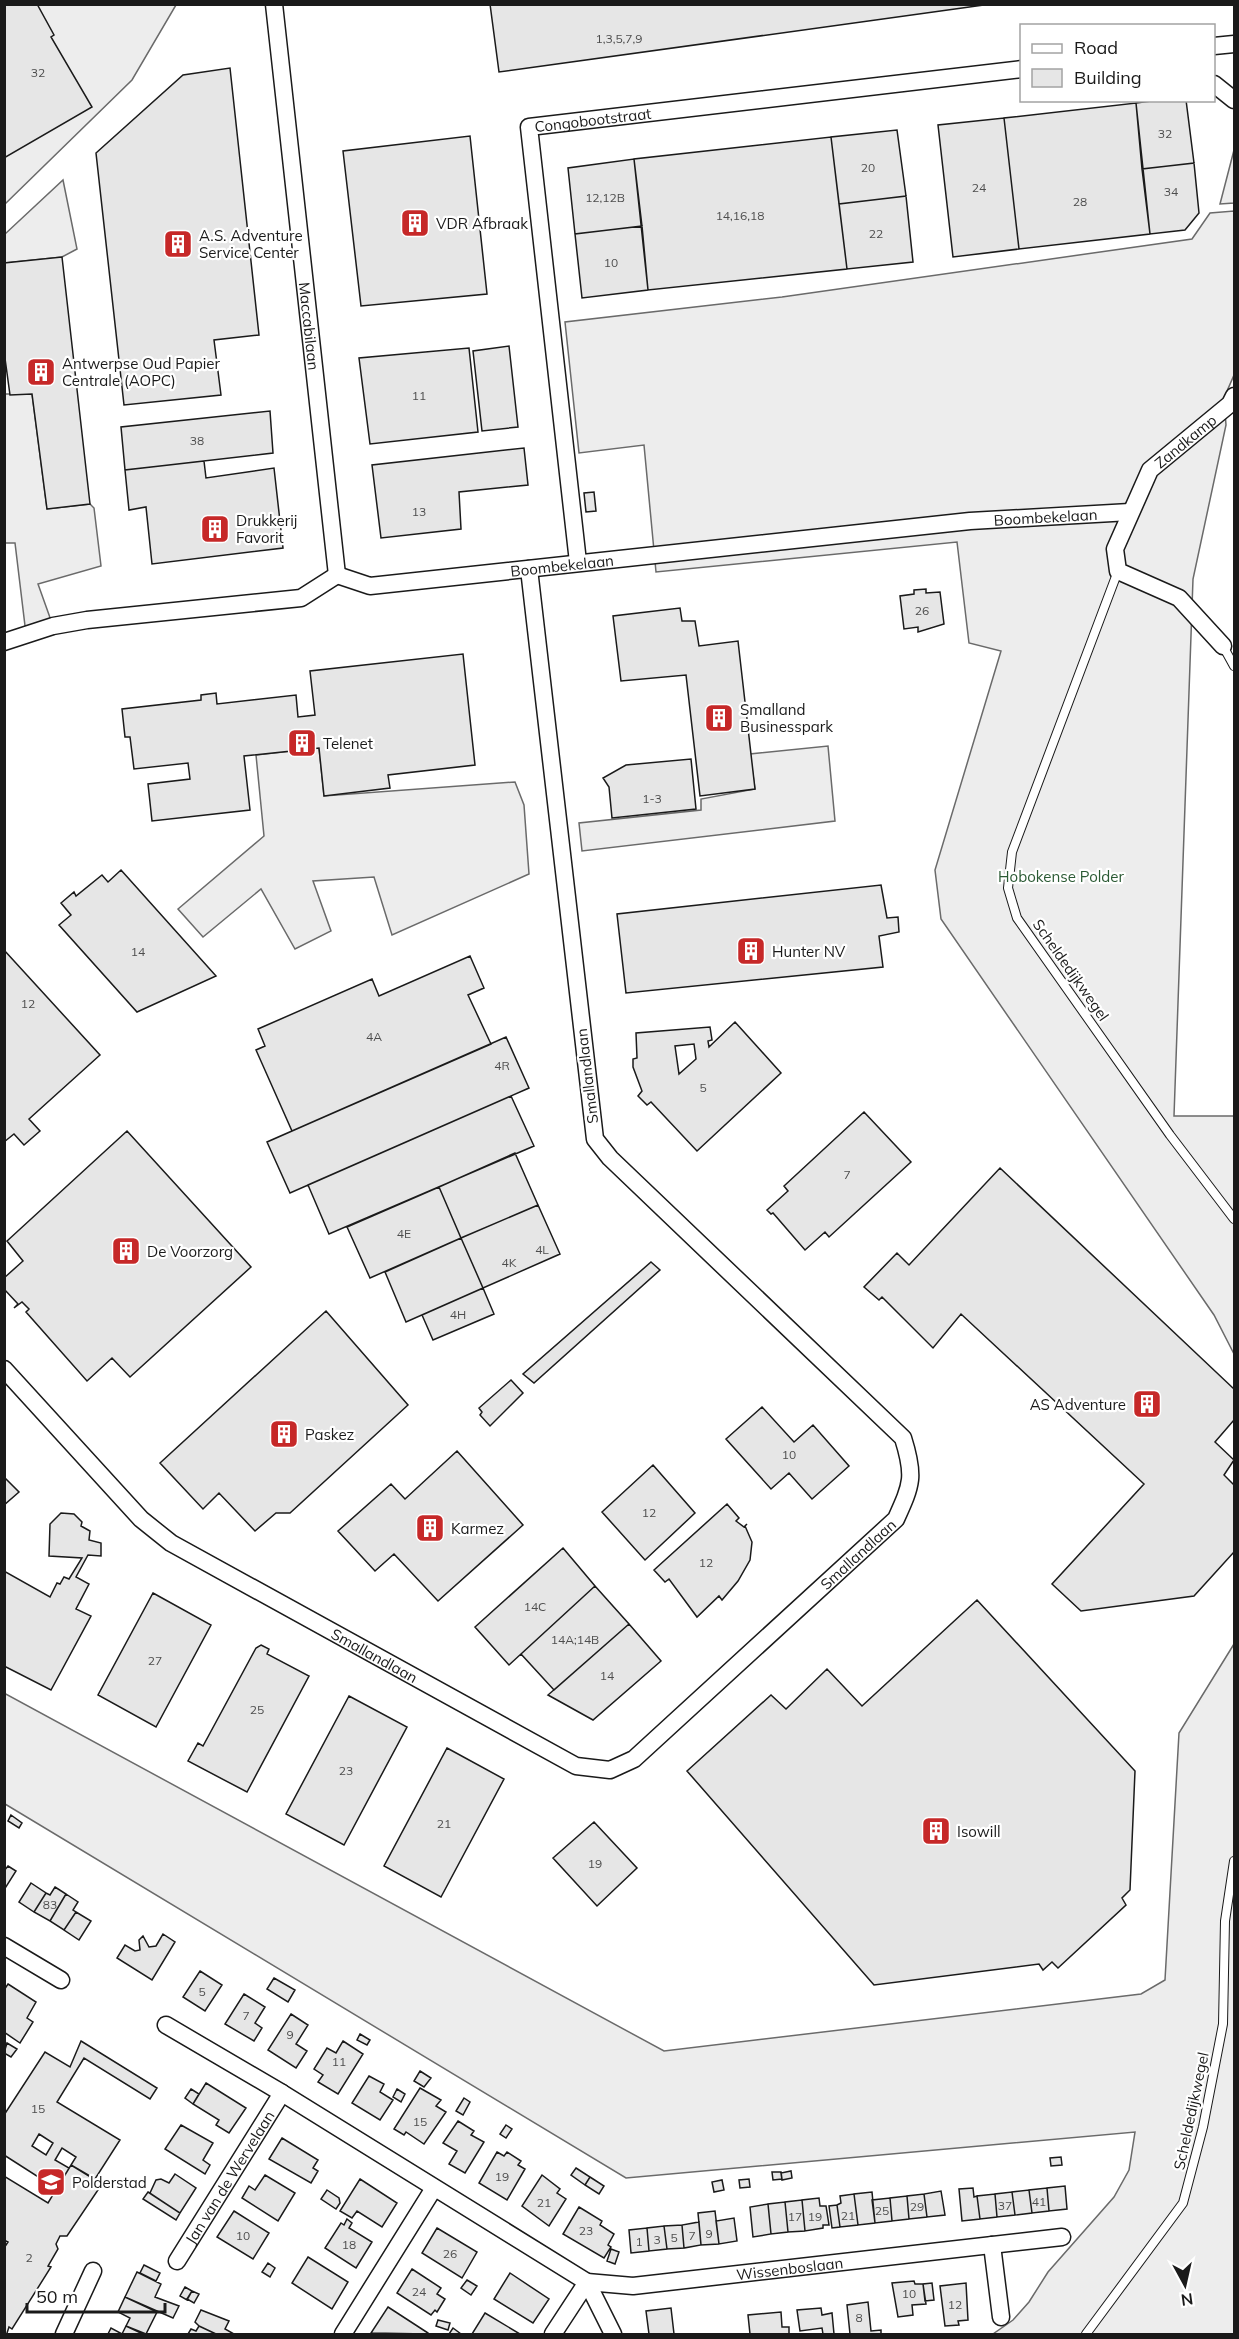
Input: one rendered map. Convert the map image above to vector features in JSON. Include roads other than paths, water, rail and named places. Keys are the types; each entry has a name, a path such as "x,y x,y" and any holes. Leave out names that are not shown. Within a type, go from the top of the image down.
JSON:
{"street":[{"name":"Maccabilaan","path":"274,4 337,575"},
{"path":"1215,46 1234,44"},
{"name":"Congobootstraat","path":"578,562 529,126 1020,69"},
{"path":"1215,85 1234,100"},
{"name":"Zandkamp","path":"1118,571 1115,549 1150,470 1232,400"},
{"name":"Boombekelaan","path":"337,575 370,586 970,521 1130,512"},
{"name":"Smallandlaan","path":"4,1369 141,1519 171,1543 576,1767 610,1770 634,1759 896,1519 911,1488 910,1462 903,1438 610,1158 595,1139 529,569"},
{"path":"1118,571 1179,598 1224,646"},
{"path":"4,642 53,626 87,620 301,598 337,575"},
{"path":"4,1946 61,1980"},
{"name":"Jan van de Wervelaan","path":"166,2025 282,2093 587,2282"},
{"name":"Jan van de Wervelaan","path":"177,2261 282,2093"},
{"path":"343,2334 434,2188"},
{"name":"Wissenboslaan","path":"587,2282 633,2286 1062,2237"},
{"path":"992,2245 1001,2317"},
{"path":"64,2334 93,2271"},
{"path":"554,2334 587,2282"},
{"path":"587,2282 613,2334"}],"lane":[{"name":"Scheldedijkwegel","path":"1118,571 1012,852 1008,888 1017,918 1170,1135 1234,1219"},
{"path":"1224,646 1234,666"},
{"name":"Scheldedijkwegel","path":"1086,2334 1183,2203 1203,2127 1223,2024 1225,1922 1234,1861"}],"place":[{"name":"VDR Afbraak","path":"415,223"},
{"name":"A.S. Adventure Service Center","path":"178,244"},
{"name":"Antwerpse Oud Papier Centrale (AOPC)","path":"41,372"},
{"name":"Drukkerij Favorit","path":"215,529"},
{"name":"Smalland Businesspark","path":"719,718"},
{"name":"Telenet","path":"302,743"},
{"name":"Hunter NV","path":"751,951"},
{"name":"De Voorzorg","path":"126,1251"},
{"name":"AS Adventure","path":"1147,1404"},
{"name":"Paskez","path":"284,1434"},
{"name":"Karmez","path":"430,1528"},
{"name":"Isowill","path":"936,1831"},
{"name":"Polderstad","path":"51,2182"}],"park label":[{"name":"Hobokense Polder","path":"1061,876"}]}
